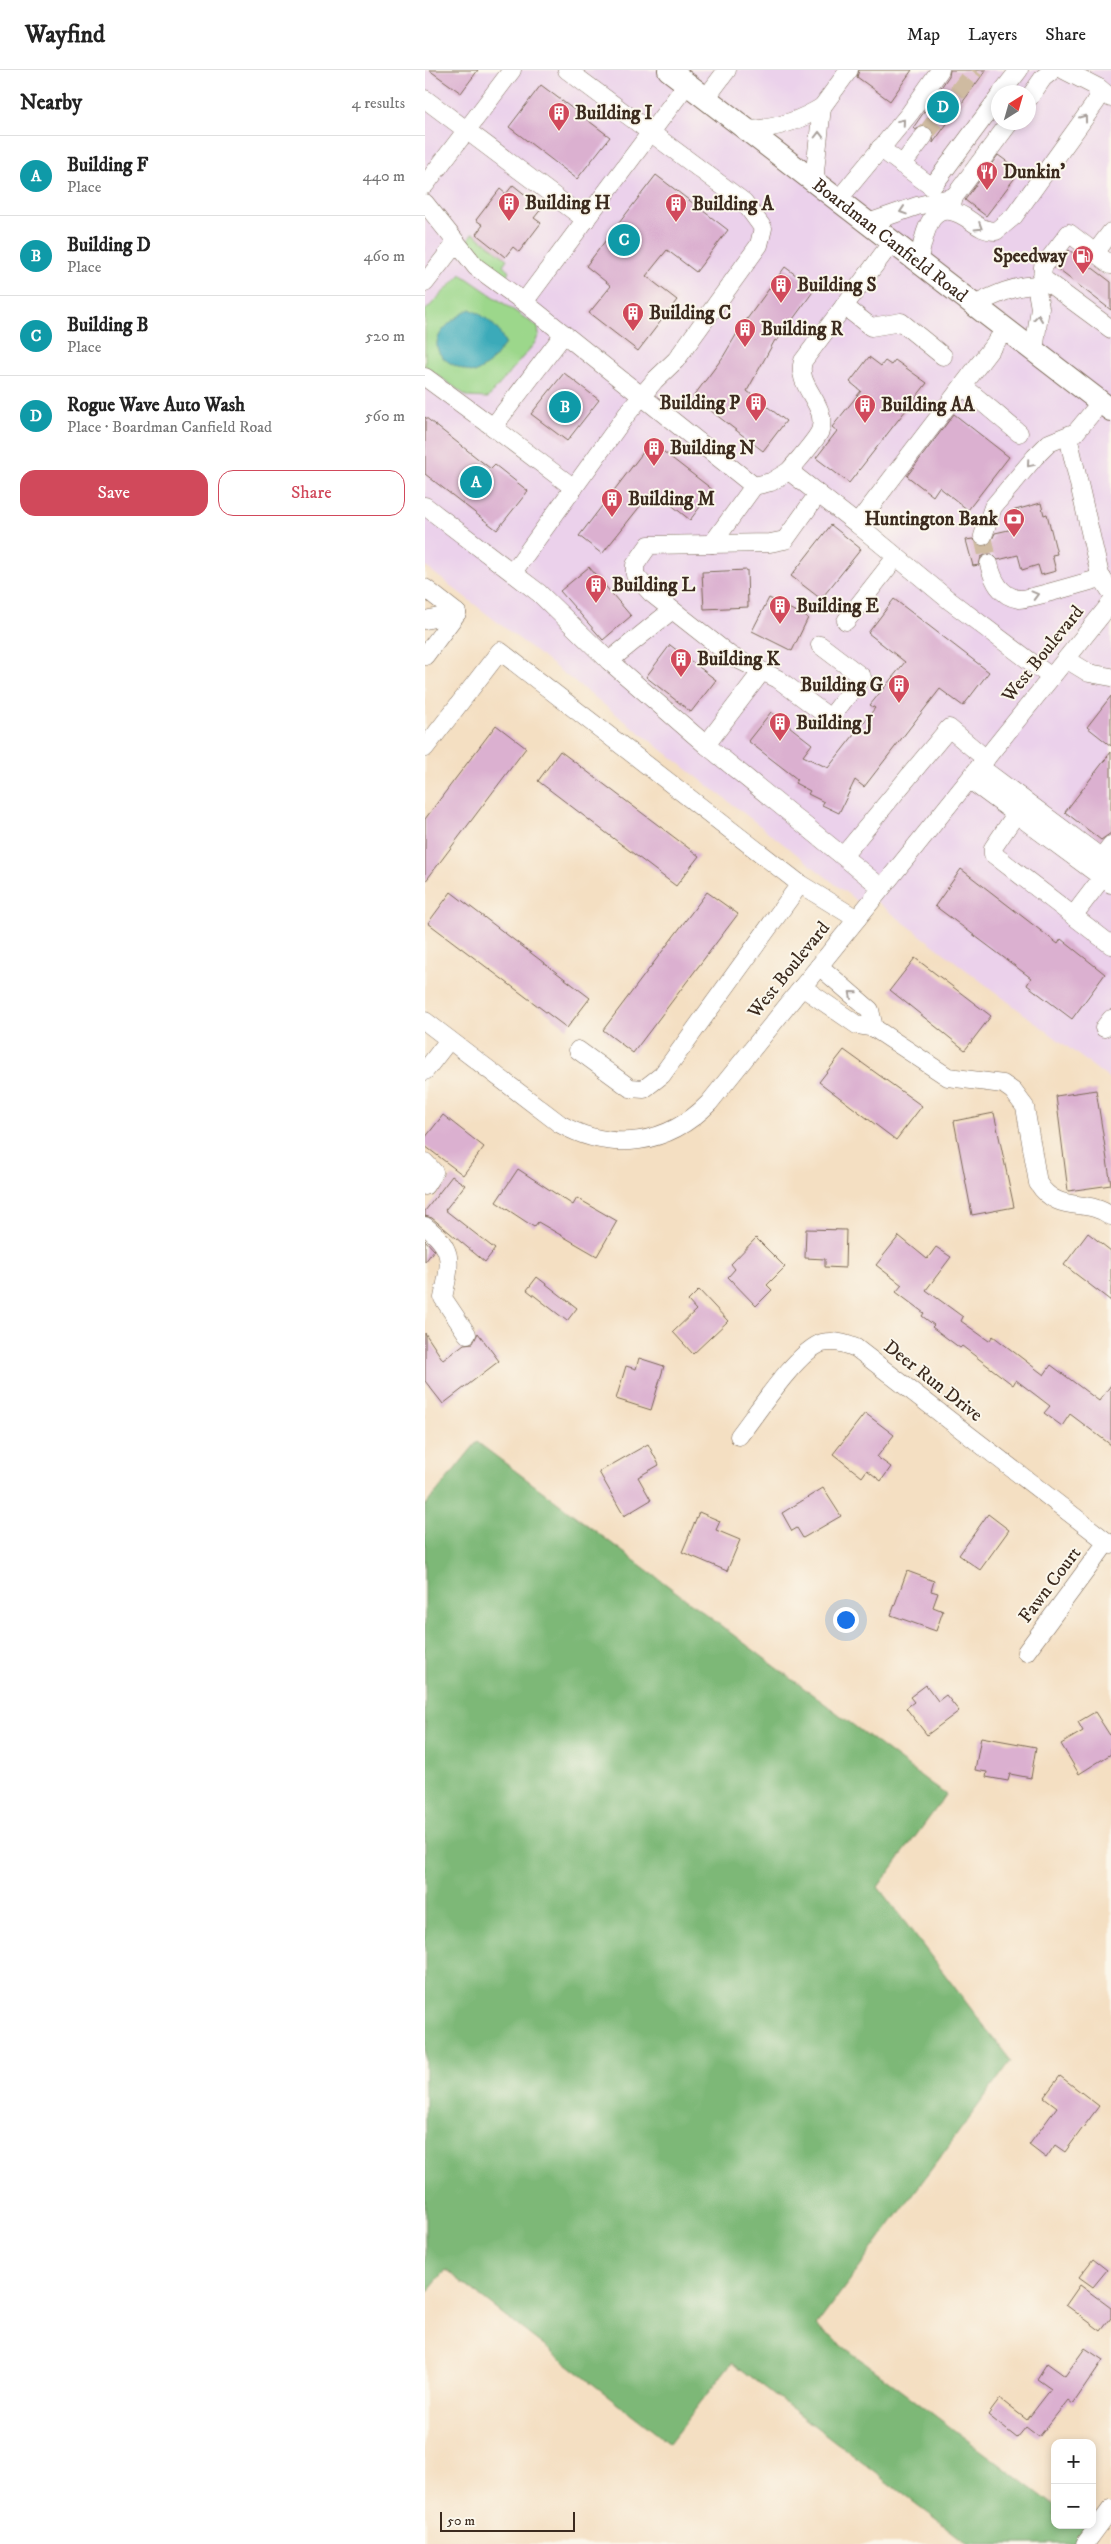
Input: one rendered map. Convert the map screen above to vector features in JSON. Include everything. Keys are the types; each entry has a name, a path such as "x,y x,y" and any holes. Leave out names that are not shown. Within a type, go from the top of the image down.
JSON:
{"main road":[{"name":"Boardman Canfield Road","path":"669,70 1106,406"}],"street":[{"path":"425,185 512,70"},
{"path":"513,572 642,396 676,360 715,307 759,245 763,228 744,202 567,70"},
{"path":"705,98 727,70"},
{"path":"747,130 766,129 806,117 822,107 849,70"},
{"path":"837,200 940,70"},
{"path":"1007,85 1019,70"},
{"path":"1028,85 1040,70"},
{"path":"1036,88 1043,78 1053,70"},
{"path":"1064,70 1105,93"},
{"path":"1083,70 1105,93"},
{"path":"524,302 687,84"},
{"path":"880,148 902,164 944,201 985,231 996,231 1013,216 1096,102 1105,93"},
{"path":"425,99 586,220"},
{"path":"816,184 815,171 822,107"},
{"path":"944,201 991,112"},
{"path":"918,262 927,224 936,214 951,188 994,130"},
{"path":"869,223 944,201 1003,130"},
{"path":"902,164 924,136"},
{"path":"425,203 476,266 524,302 754,486"},
{"path":"1095,253 1111,232"},
{"path":"1034,351 1040,308 1039,282 1043,267 1069,233 1111,265"},
{"path":"712,544 754,486 771,482 789,471 820,430 820,416 816,401 806,387 800,371 803,361 892,242"},
{"path":"425,283 456,243"},
{"path":"974,305 1001,292 1039,282 1111,329"},
{"path":"844,306 871,327 901,322 943,356"},
{"path":"857,524 1006,329"},
{"path":"493,427 564,334"},
{"path":"425,377 574,488"},
{"path":"963,386 1019,432"},
{"path":"983,536 993,507 1049,443 1076,432 1106,406"},
{"path":"989,564 992,579 1001,590 1020,599 1106,585 1068,436"},
{"path":"789,471 950,601 1051,677"},
{"path":"818,494 785,540 649,545 635,565 635,575 651,593 731,656 778,679 830,718 862,677 820,645"},
{"path":"425,506 513,572 539,594 609,661 706,745 882,888"},
{"path":"846,622 896,557"},
{"path":"425,588 457,613"},
{"path":"609,661 672,610"},
{"name":"West Boulevard","path":"425,1021 560,1124 574,1132 601,1140 641,1141 668,1133 701,1112 1051,677 1109,611"},
{"path":"425,620 457,613"},
{"path":"425,656 457,613"},
{"path":"425,748 500,651 800,884 857,919"},
{"path":"1066,659 1089,673 1111,677"},
{"path":"706,745 762,671"},
{"path":"843,856 949,728 978,768 1016,814 1107,866"},
{"path":"978,768 1107,866"},
{"path":"1016,814 993,848 993,854 1111,945"},
{"path":"1073,916 1107,866"},
{"path":"578,1050 630,1088 644,1089 662,1075 800,884"},
{"path":"819,966 870,1010 874,1028"},
{"path":"802,987 857,1025 874,1028 948,1077 1003,1084 1013,1091 1025,1107 1038,1183 1045,1194 1060,1204 1101,1208 1111,1216"},
{"path":"425,1071 449,1040"},
{"path":"425,1162 434,1172 425,1186"},
{"path":"425,1226 446,1246 451,1270 443,1298 467,1334"},
{"name":"Deer Run Drive","path":"739,1436 801,1357 821,1343 845,1343 856,1348 1109,1544"},
{"name":"Fawn Court","path":"1026,1652 1109,1544"},
{"path":"1085,2544 1111,2509"}],"shaded area":[{"path":"425,70 1111,70 1111,1080 873,899 866,908 425,566"}],"green space":[{"path":"473,233 507,259 503,265 509,272 506,277 492,269 466,242"},
{"path":"461,274 538,327 539,335 534,344 488,398 468,397 425,366 425,311"},
{"path":"477,1442 946,1795 878,1887 1011,2061 816,2326 1051,2503 1051,2529 1086,2529 1092,2534 1085,2544 968,2544 732,2362 669,2443 446,2270 425,2295 425,1506"}],"water":[{"path":"470,309 496,327 505,344 489,364 475,373 447,361 437,346 439,337 445,328"}],"building":[{"path":"429,70 478,70 461,93"},
{"path":"859,70 912,70 890,101 857,77"},
{"path":"950,70 986,70 933,143 934,132 930,127 925,125 915,130 913,128 949,76"},
{"name":"Building I","path":"541,85 610,137 577,179 509,127"},
{"name":"Dunkin'","path":"998,155 1020,171 986,216 965,200"},
{"path":"656,175 728,230 696,272 667,250 646,276 677,300 638,351 589,313 611,286 586,266"},
{"name":"Building H","path":"513,185 542,208 534,218 541,223 519,252 513,247 505,257 476,234 483,225 476,220 500,189 506,194"},
{"name":"Speedway","path":"1069,250 1111,282 1111,310 1056,268"},
{"path":"785,267 815,289 777,341 775,340 747,391 786,421 763,451 693,397"},
{"path":"869,357 881,366 885,361 891,365 895,360 927,383 849,483 816,458 837,431 832,427 861,391 850,382"},
{"path":"564,373 599,400 567,441 531,414"},
{"path":"954,414 1009,457 968,510 939,487 933,496 907,476"},
{"path":"425,417 491,469 495,465 528,491 497,530 425,474"},
{"path":"651,442 713,490 690,520 653,490 602,554 579,536"},
{"name":"Huntington Bank","path":"1041,503 1044,515 1047,514 1057,554 1052,555 1056,571 1041,575 1038,565 1022,570 1018,555 998,560 992,554 987,554 981,557 979,565 973,566 966,540 973,539 980,546 990,544 995,533 1013,529 1008,512"},
{"path":"831,525 861,549 821,599 791,576"},
{"name":"Building L","path":"589,567 631,616 603,640 560,591"},
{"path":"747,570 748,607 704,609 702,572"},
{"name":"Building E","path":"769,598 808,618 792,651 752,631"},
{"path":"894,599 989,672 963,706 940,689 864,787 855,780 839,813 822,805 824,802 808,794 810,791 795,783 797,779 748,741 771,712 812,744 803,756 828,768 875,708 870,705 905,662 868,633"},
{"name":"Building K","path":"670,645 716,680 691,712 646,677"},
{"path":"1111,696 1111,746 1087,727"},
{"path":"496,725 526,748 425,882 425,819"},
{"path":"560,751 699,856 676,886 538,781"},
{"path":"1111,752 1111,833 1101,840 1065,812"},
{"path":"961,869 1058,944 1061,939 1105,974 1072,1019 1027,985 1031,978 935,906"},
{"path":"451,892 590,998 567,1028 428,923"},
{"path":"707,892 738,914 633,1053 603,1030"},
{"path":"915,958 991,1016 965,1050 890,990"},
{"path":"844,1050 922,1106 896,1140 819,1082"},
{"path":"1096,1090 1111,1185 1068,1191 1056,1096"},
{"path":"994,1113 1014,1207 972,1215 954,1121"},
{"path":"443,1115 484,1147 463,1175 425,1146 425,1138"},
{"path":"518,1169 573,1205 577,1198 617,1221 597,1256 538,1222 534,1227 496,1202"},
{"path":"452,1176 465,1185 445,1210 495,1249 485,1262 432,1218 425,1216 425,1211"},
{"path":"806,1229 846,1230 845,1268 825,1267 825,1259 805,1258"},
{"path":"1088,1233 1111,1251 1111,1301 1064,1265"},
{"path":"899,1236 927,1259 936,1247 951,1257 926,1290 963,1317 961,1321 989,1341 993,1336 1044,1375 1051,1365 1099,1401 1111,1385 1111,1445 1070,1414 1062,1426 1044,1413 1050,1406 1016,1380 1013,1385 962,1346 960,1348 932,1327 934,1325 922,1316 924,1313 896,1292 902,1285 876,1265"},
{"path":"756,1238 785,1267 767,1285 772,1290 756,1306 728,1277 735,1269 731,1264"},
{"path":"425,1240 434,1250 425,1262"},
{"path":"537,1277 577,1308 567,1321 527,1290"},
{"path":"699,1290 728,1321 693,1354 673,1332 696,1310 688,1301"},
{"path":"425,1333 443,1360 464,1344 473,1343 478,1333 499,1361 443,1404 425,1381"},
{"path":"639,1358 664,1366 651,1410 616,1399 626,1366 636,1369"},
{"path":"865,1413 894,1435 877,1457 891,1467 881,1481 867,1470 862,1477 833,1454"},
{"path":"648,1444 659,1465 638,1477 651,1500 624,1516 599,1472"},
{"path":"823,1488 841,1516 803,1538 797,1528 792,1531 782,1513"},
{"path":"699,1512 720,1521 716,1530 740,1540 727,1571 682,1552"},
{"path":"988,1514 1009,1530 980,1570 959,1555"},
{"path":"907,1571 934,1581 931,1591 938,1593 933,1607 943,1611 936,1631 891,1615"},
{"path":"926,1685 938,1701 946,1695 959,1711 927,1735 906,1708 914,1702 910,1697"},
{"path":"1095,1712 1111,1737 1111,1754 1079,1774 1061,1744 1083,1731 1078,1722"},
{"path":"981,1737 1036,1747 1031,1778 1010,1774 1008,1781 986,1777 987,1772 975,1770"},
{"path":"1060,2076 1099,2106 1065,2152 1055,2145 1046,2158 1029,2145 1057,2107 1044,2097"},
{"path":"1093,2259 1107,2270 1093,2287 1079,2277"},
{"path":"1080,2285 1111,2308 1111,2318 1101,2331 1066,2305"},
{"path":"1085,2348 1103,2360 1073,2404 1068,2400 1039,2437 1026,2427 1017,2438 988,2415 1000,2399 1027,2420 1051,2389 1037,2379 1047,2363 1065,2376"}],"tunnel":[{"path":"924,136 975,70"},
{"path":"983,536 989,564"}],"place":[{"name":"Rogue Wave Auto Wash","path":"943,107"},
{"name":"Building I","path":"559,132"},
{"name":"Dunkin'","path":"987,191"},
{"name":"Building H","path":"509,222"},
{"name":"Building A","path":"676,223"},
{"name":"Building B","path":"624,240"},
{"name":"Speedway","path":"1083,275"},
{"name":"Building S","path":"781,304"},
{"name":"Building C","path":"633,332"},
{"name":"Building R","path":"745,348"},
{"name":"Building D","path":"565,407"},
{"name":"Building P","path":"756,422"},
{"name":"Building AA","path":"865,424"},
{"name":"Building N","path":"654,467"},
{"name":"Building F","path":"476,482"},
{"name":"Building M","path":"612,518"},
{"name":"Huntington Bank","path":"1014,538"},
{"name":"Building L","path":"596,604"},
{"name":"Building E","path":"780,625"},
{"name":"Building K","path":"681,678"},
{"name":"Building G","path":"899,704"},
{"name":"Building J","path":"780,742"}]}
